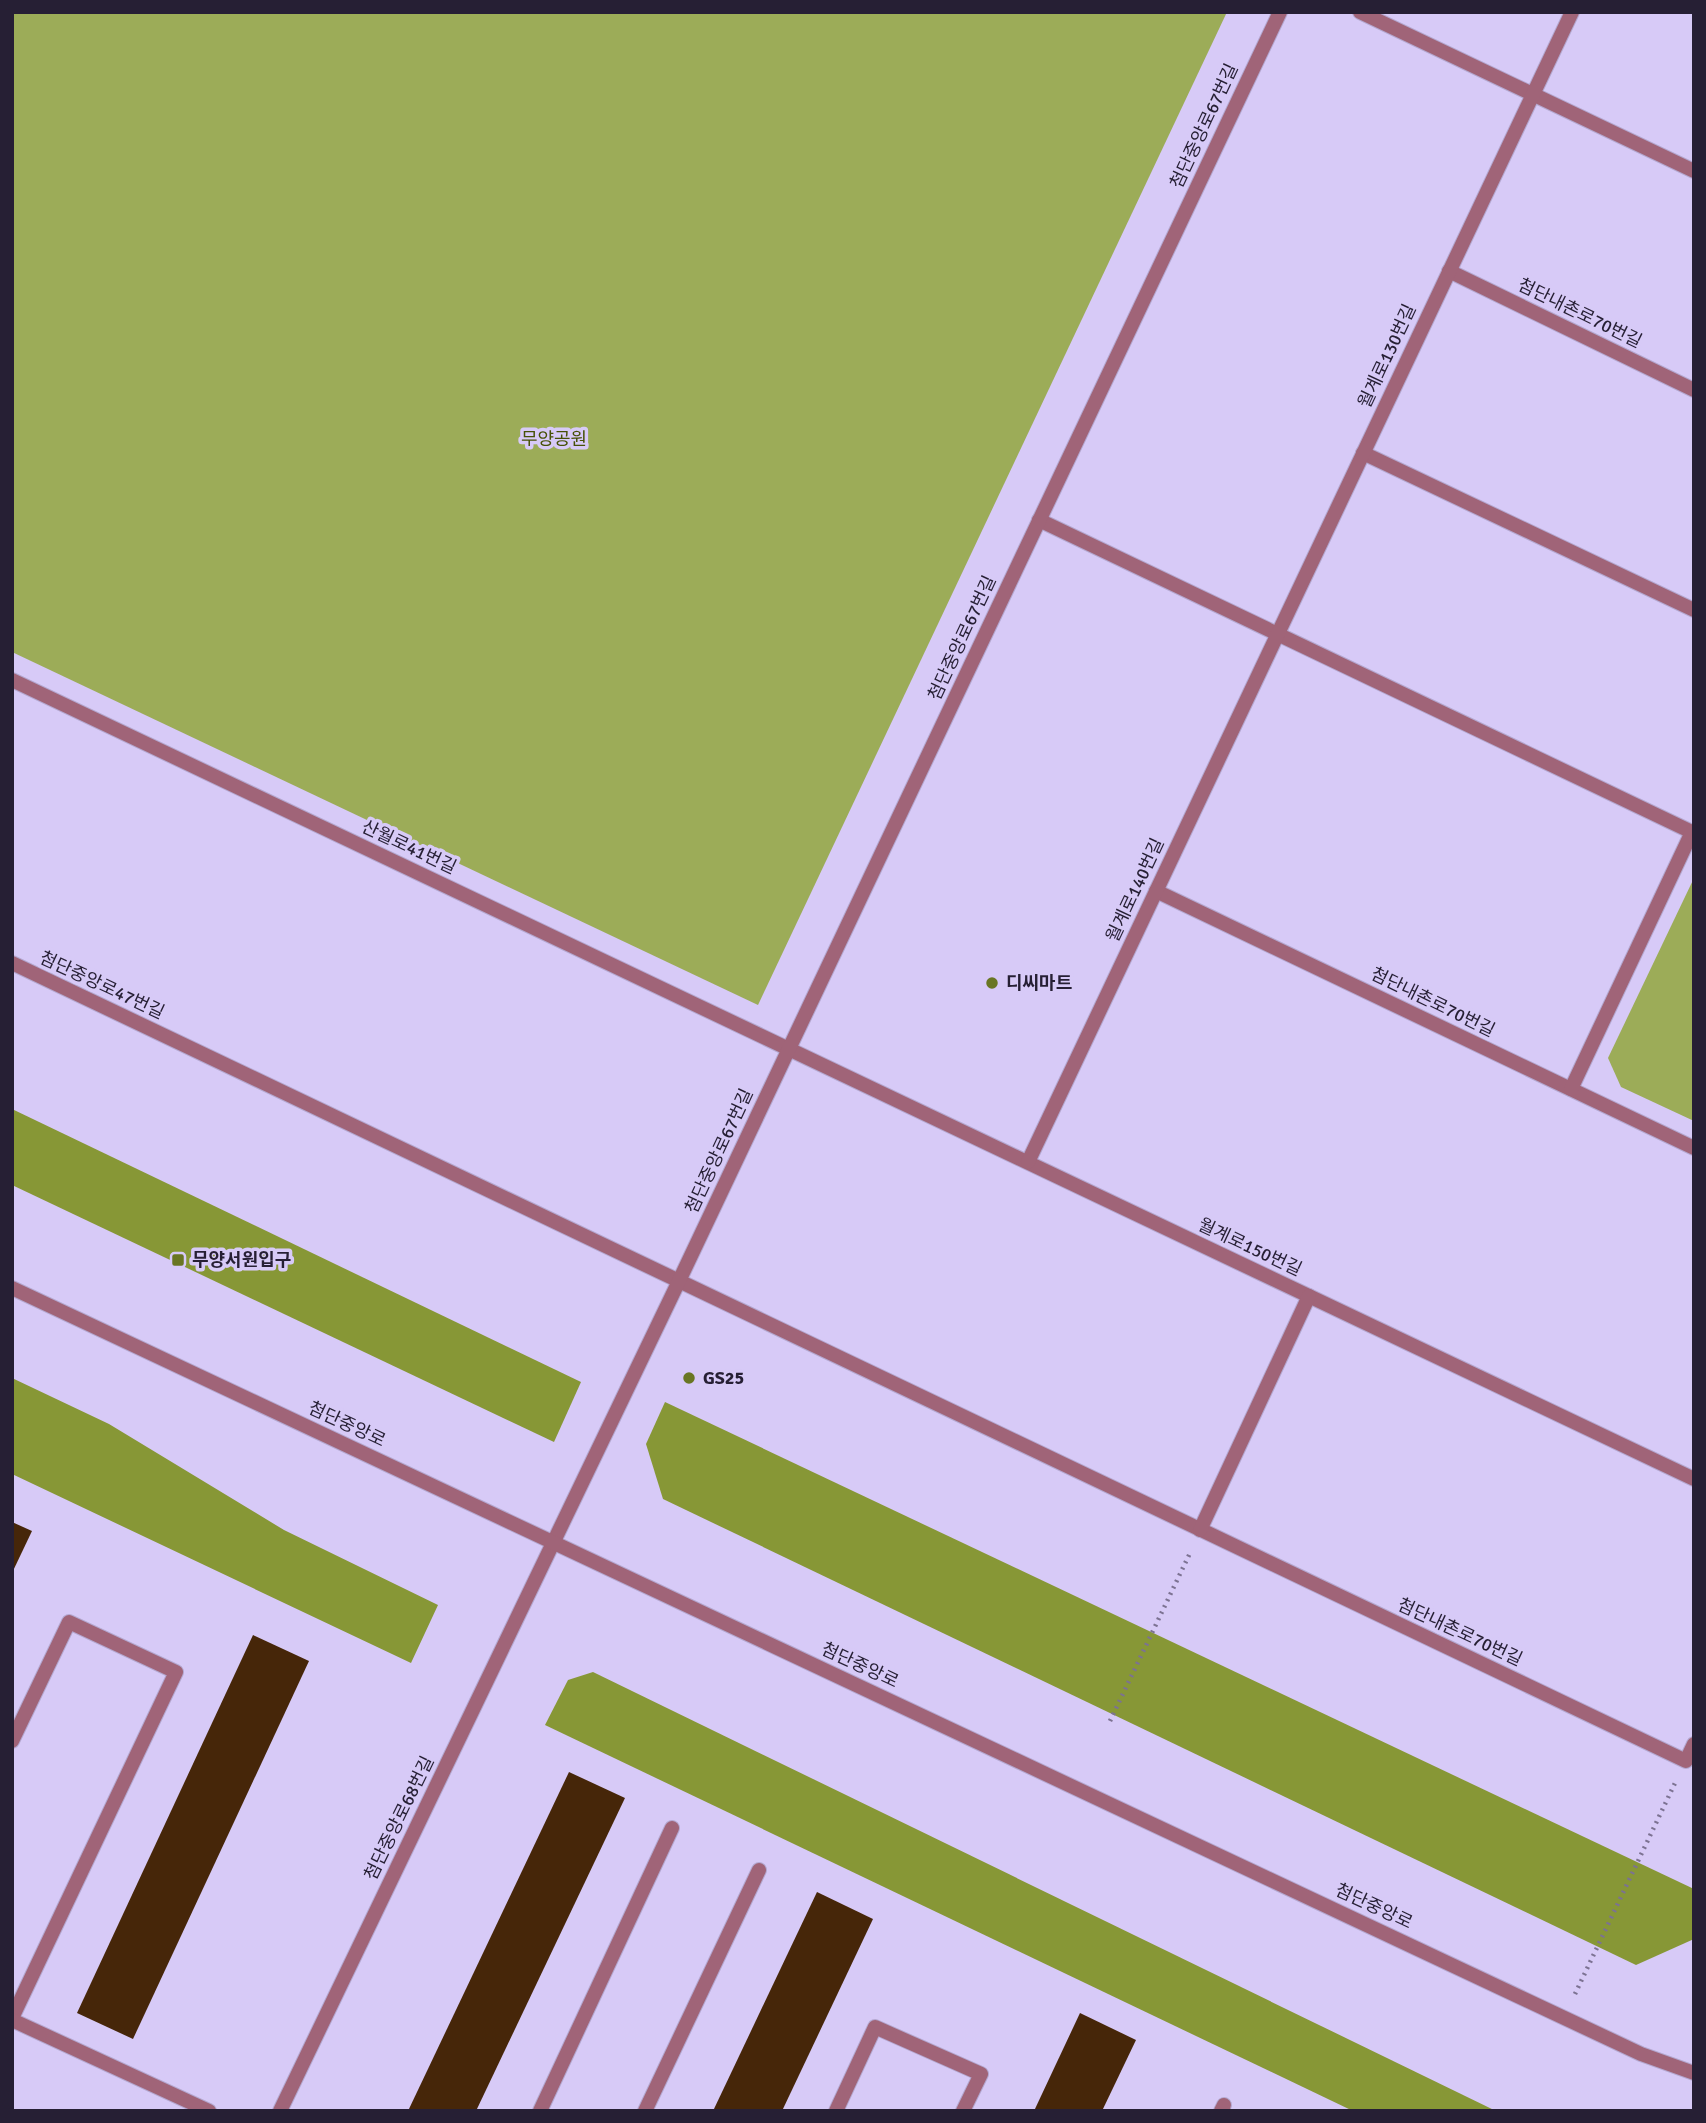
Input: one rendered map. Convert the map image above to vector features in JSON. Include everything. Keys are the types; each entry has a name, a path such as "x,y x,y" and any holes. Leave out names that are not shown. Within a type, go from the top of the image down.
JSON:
{"street":[{"name":"첨단중앙로67번길","path":"554,1543 1280,12"},
{"path":"1360,12 1694,171"},
{"name":"월계로130번길","path":"1278,634 1572,12"},
{"name":"첨단내촌로70번길","path":"1449,271 1694,390"},
{"path":"1363,453 1694,610"},
{"path":"1039,520 1693,832 1571,1089"},
{"name":"월계로140번길","path":"1028,1162 1278,634"},
{"name":"산월로41번길","path":"12,680 789,1049"},
{"name":"첨단내촌로70번길","path":"1156,891 1694,1148"},
{"name":"첨단중앙로47번길","path":"12,964 679,1281"},
{"name":"월계로150번길","path":"789,1049 1694,1479"},
{"path":"679,1281 1200,1530 1309,1296"},
{"name":"첨단중앙로","path":"12,1288 1641,2054 1694,2073"},
{"name":"첨단내촌로70번길","path":"1200,1530 1686,1761"},
{"name":"첨단중앙로68번길","path":"280,2111 554,1543"},
{"path":"12,1741 69,1622 176,1672 12,2019 209,2111"},
{"path":"1686,1761 1694,1744"},
{"path":"540,2111 672,1829"},
{"path":"645,2111 759,1870"},
{"path":"836,2111 875,2027 981,2074 963,2111"}],"path":[{"path":"1110,1721 1200,1530"},
{"path":"1564,2017 1686,1761"}],"green space":[{"name":"무양공원","path":"12,12 1227,12 758,1005 12,652"},
{"path":"1694,878 1694,1121 1621,1087 1608,1058"},
{"path":"12,1109 581,1382 554,1442 12,1185"},
{"path":"12,1378 109,1424 284,1530 438,1605 411,1663 12,1474"},
{"path":"665,1402 1694,1889 1694,1939 1636,1965 663,1499 646,1444"},
{"path":"593,1672 1496,2111 1353,2111 545,1725 568,1680"}],"building":[{"path":"12,1522 32,1531 12,1573"},
{"path":"253,1635 309,1661 133,2039 77,2013"},
{"path":"569,1772 625,1798 476,2111 408,2111"},
{"path":"817,1892 873,1919 782,2111 713,2111"},
{"path":"1080,2013 1136,2040 1102,2111 1034,2111"}],"place":[{"name":"디씨마트","path":"992,983"},
{"name":"무양서원입구","path":"178,1260"},
{"name":"GS25","path":"689,1378"}]}
